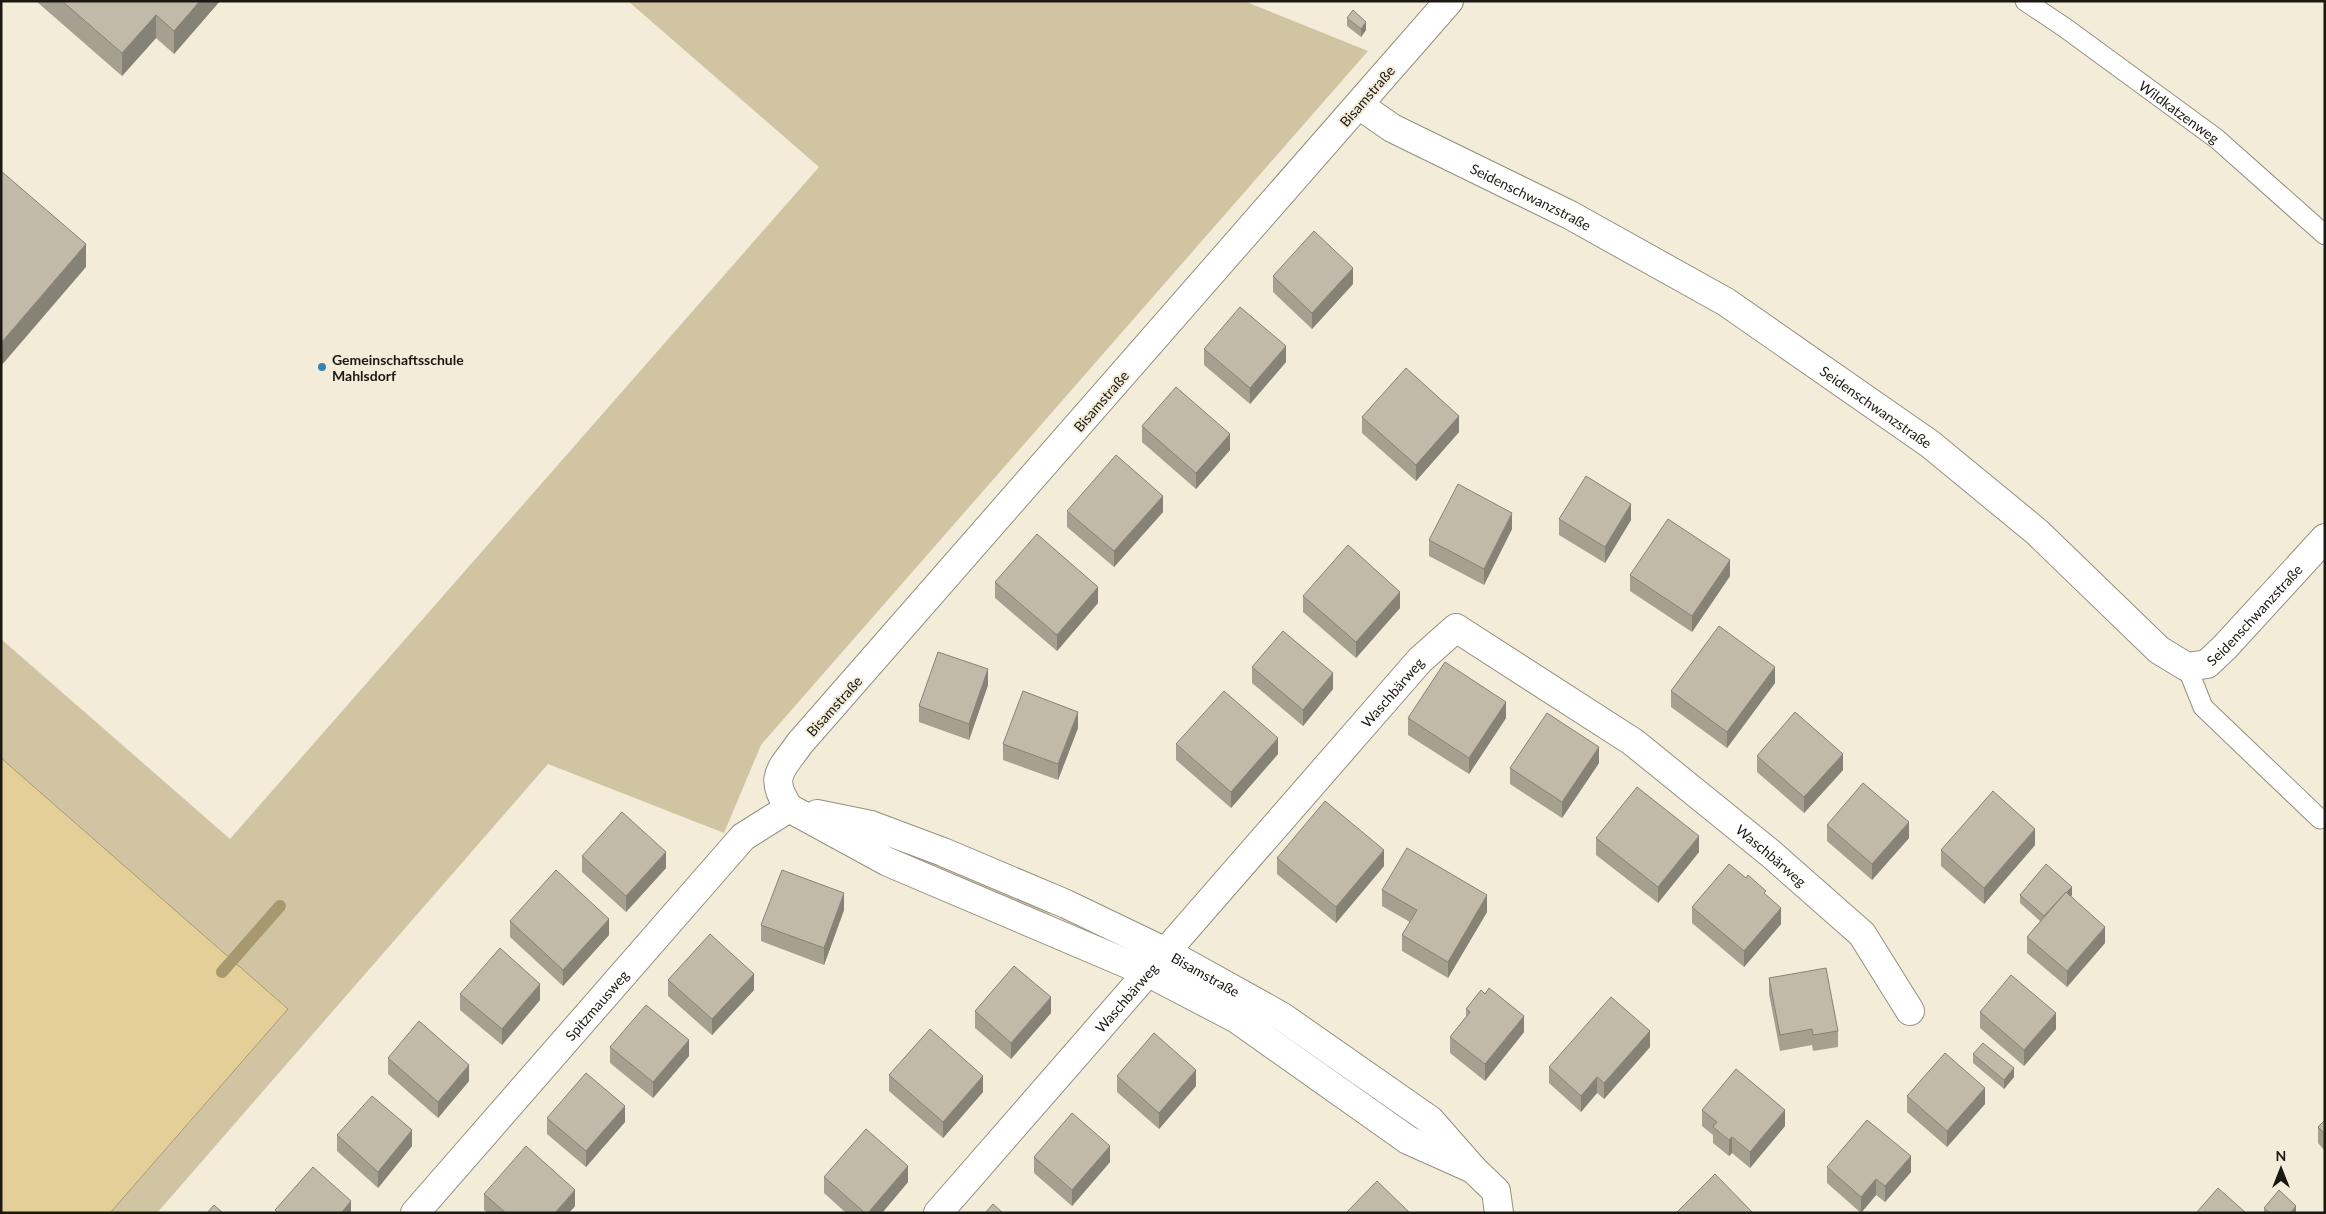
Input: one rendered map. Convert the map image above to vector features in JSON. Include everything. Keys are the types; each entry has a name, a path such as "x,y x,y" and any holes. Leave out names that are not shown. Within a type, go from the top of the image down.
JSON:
{"street":[{"name":"Bisamstraße","path":"1449,1 800,743 778,774 778,793 788,808 888,862 1149,972 1237,1019 1408,1140 1473,1169"},
{"name":"Seidenschwanzstraße","path":"1359,105 1392,128 1570,215 1726,302 1930,444 2037,532 2159,650 2186,667 2207,664 2225,647 2325,538"},
{"name":"Waschbärweg","path":"938,1213 1420,660 1456,628 1633,742 1770,853 1862,934 1910,1011"},
{"name":"Bisamstraße","path":"788,808 871,825 943,852 1066,904 1166,952 1281,1016 1430,1120 1473,1169 1496,1191 1499,1213"},
{"name":"Spitzmausweg","path":"415,1213 743,837 788,808"}],"lane":[{"name":"Wildkatzenweg","path":"2025,1 2064,26 2217,139 2325,235"},
{"path":"2186,667 2203,707 2320,819"}],"shaded area":[{"path":"628,1 1244,1 1368,51 761,745 724,833 548,764 157,1213 110,1213 288,1009 1,758 1,639 230,839 819,167"},
{"path":"1,758 288,1009 110,1213 1,1213"},
{"path":"872,836 1051,912 1049,914 1040,912 873,845"}],"building":[{"path":"62,1 200,1 174,31 156,15 122,53"},
{"path":"1353,10 1366,22 1361,29 1347,18"},
{"path":"1,171 86,244 1,343"},
{"path":"1314,231 1353,268 1312,313 1273,276"},
{"path":"1240,307 1286,346 1250,388 1204,349"},
{"path":"1406,368 1459,416 1416,465 1362,417"},
{"path":"1176,387 1230,434 1196,473 1142,426"},
{"path":"1116,455 1163,496 1114,551 1067,511"},
{"path":"1586,476 1631,504 1605,547 1559,519"},
{"path":"1458,484 1512,513 1484,569 1429,540"},
{"path":"1668,519 1730,560 1692,616 1630,575"},
{"path":"1037,534 1098,587 1057,635 995,582"},
{"path":"1348,545 1400,592 1356,642 1303,596"},
{"path":"1719,626 1775,667 1727,732 1671,691"},
{"path":"1283,631 1333,673 1303,710 1252,667"},
{"path":"938,652 988,669 969,724 919,706"},
{"path":"1445,662 1506,702 1469,758 1408,718"},
{"path":"1023,691 1078,712 1058,764 1003,744"},
{"path":"1224,691 1278,738 1231,792 1176,744"},
{"path":"1795,712 1843,754 1804,797 1757,756"},
{"path":"1547,713 1599,747 1562,802 1510,768"},
{"path":"1863,783 1909,822 1872,864 1827,825"},
{"path":"1637,787 1699,836 1658,887 1596,838"},
{"path":"1993,791 2035,829 1984,888 1941,850"},
{"path":"1325,801 1384,850 1336,907 1277,858"},
{"path":"622,812 666,852 626,896 582,856"},
{"path":"1407,848 1487,895 1448,962 1402,935 1417,910 1382,890"},
{"path":"1729,864 1746,878 1748,875 1781,908 1744,951 1692,907"},
{"path":"2046,864 2072,887 2044,916 2020,895"},
{"path":"556,870 609,919 563,970 510,921"},
{"path":"782,870 844,893 824,948 761,925"},
{"path":"2066,892 2105,927 2067,971 2027,937"},
{"path":"710,934 754,974 712,1019 668,980"},
{"path":"500,948 540,984 502,1029 460,994"},
{"path":"1014,966 1051,997 1011,1043 975,1011"},
{"path":"1826,968 1838,1031 1813,1035 1812,1029 1780,1035 1769,978"},
{"path":"2011,975 2056,1013 2024,1050 1980,1012"},
{"path":"1489,988 1524,1016 1485,1064 1450,1037 1470,1012 1466,1009 1481,990 1485,994"},
{"path":"1611,997 1650,1031 1604,1083 1597,1077 1581,1096 1549,1067"},
{"path":"646,1005 689,1040 653,1082 610,1047"},
{"path":"419,1021 469,1065 438,1102 388,1058"},
{"path":"930,1029 983,1076 943,1122 889,1075"},
{"path":"1154,1033 1196,1070 1159,1113 1117,1076"},
{"path":"1983,1043 2014,1068 2004,1080 1973,1054"},
{"path":"1945,1053 1985,1088 1947,1131 1907,1096"},
{"path":"1736,1069 1785,1110 1750,1152 1732,1137 1729,1140 1713,1127 1717,1122 1702,1110"},
{"path":"586,1073 625,1106 586,1151 547,1118"},
{"path":"372,1096 412,1130 378,1172 337,1135"},
{"path":"1072,1113 1110,1146 1072,1190 1034,1157"},
{"path":"1867,1120 1911,1156 1885,1186 1876,1179 1861,1197 1827,1167"},
{"path":"2325,1120 2325,1134 2318,1127"},
{"path":"866,1129 908,1166 868,1213 865,1213 824,1177"},
{"path":"526,1146 575,1190 555,1213 506,1213 484,1194"},
{"path":"313,1167 351,1201 341,1213 278,1213 275,1210"},
{"path":"1715,1174 1753,1213 1676,1213"},
{"path":"1377,1181 1410,1213 1346,1213"},
{"path":"2218,1188 2246,1213 2198,1213"},
{"path":"2279,1190 2296,1206 2290,1213 2270,1213 2264,1208"},
{"path":"993,1204 1003,1213 985,1213"},
{"path":"214,1205 223,1213 207,1213"}],"waterway":[{"path":"222,972 280,906"}],"place":[{"name":"Gemeinschaftsschule Mahlsdorf","path":"322,367"}]}
